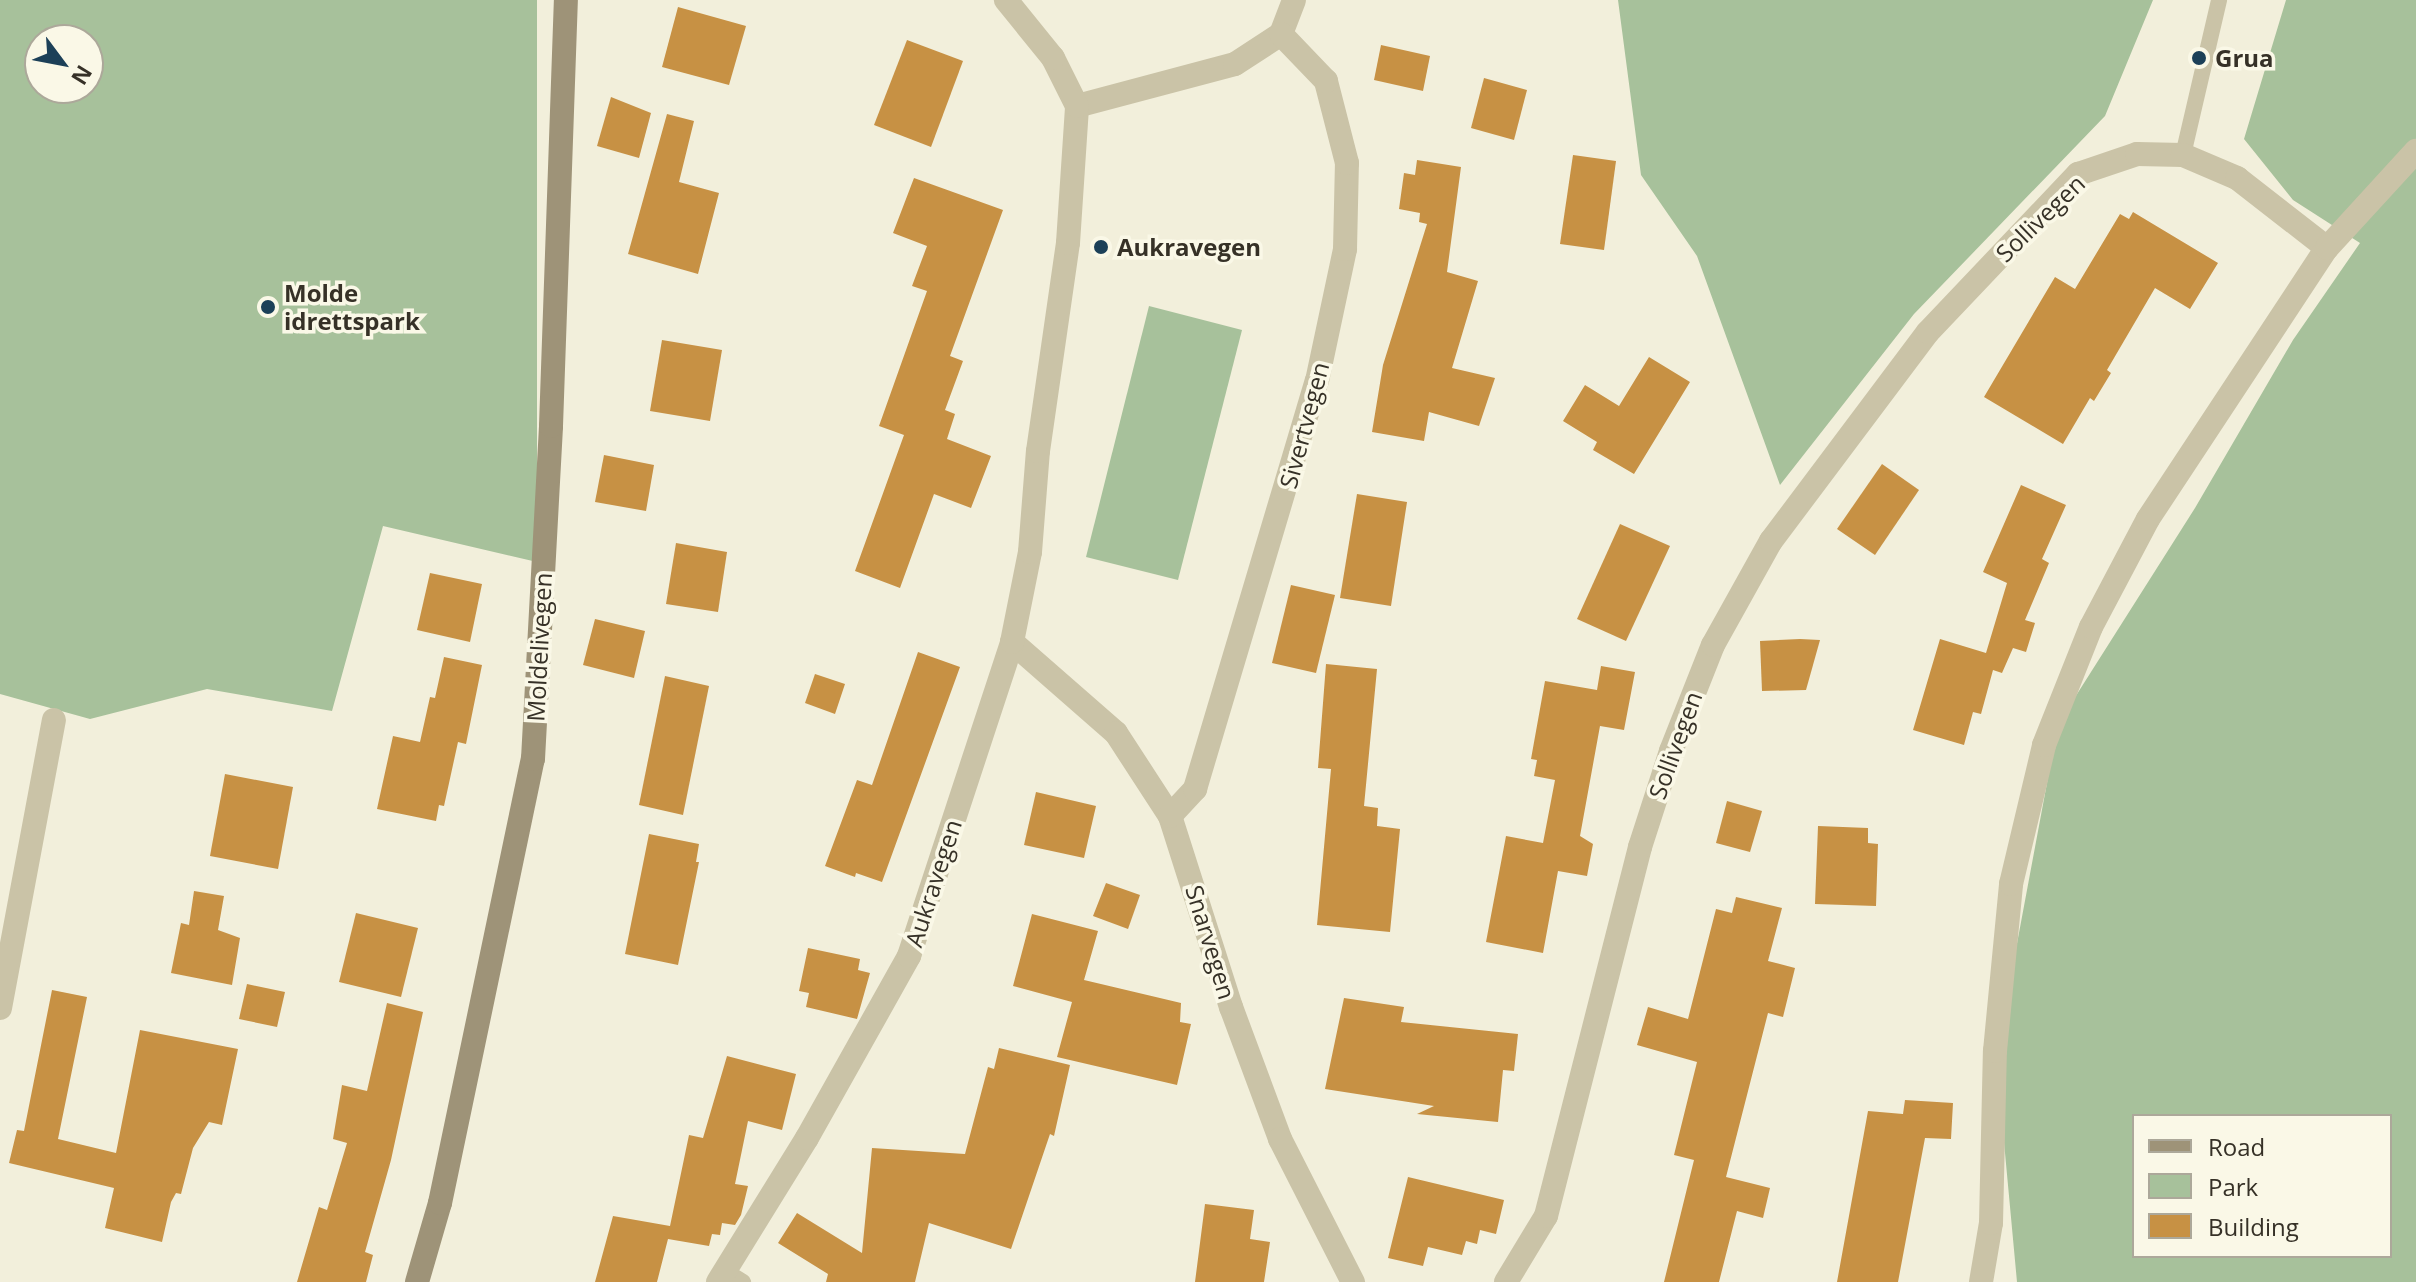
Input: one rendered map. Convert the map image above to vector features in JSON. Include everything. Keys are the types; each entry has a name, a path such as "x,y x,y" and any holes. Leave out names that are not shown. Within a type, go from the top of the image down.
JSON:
{"main road":[{"name":"Moldelivegen","path":"417,1282 440,1203 533,759 551,426 566,0"}],"street":[{"path":"1006,0 1053,58 1077,106 1235,64 1281,34 1294,0"},
{"name":"Sivertvegen","path":"1170,816 1195,789 1317,381 1345,249 1347,163 1326,81 1281,34"},
{"name":"Aukravegen","path":"729,1279 909,956 1012,642 1030,552 1038,451 1068,243 1077,106"},
{"path":"1981,1282 1991,1223 1995,1051 2011,884 2044,745 2091,627 2148,519 2327,248 2416,151"},
{"name":"Sollivegen","path":"1506,1282 1546,1216 1640,847 1671,751 1713,645 1771,541 1928,332 2078,174 2137,154 2183,155 2237,178 2327,248"},
{"name":"Snarvegen","path":"1012,642 1116,733 1170,816 1231,1007 1280,1139 1353,1282"},
{"path":"0,1008 54,720"}],"lane":[{"path":"2183,155 2219,0"}],"green space":[{"name":"Molde idrettspark","path":"0,0 537,0 537,562 383,526 332,711 207,689 90,719 0,694"},
{"path":"1618,0 2153,0 2105,116 1914,314 1780,485 1697,256 1641,175"},
{"path":"2286,0 2416,0 2416,1282 2017,1282 1996,1056 2058,724 2195,508 2293,340 2360,243 2293,200 2244,139"},
{"path":"1149,306 1242,330 1178,580 1086,557"}],"building":[{"path":"678,7 746,26 729,85 662,67"},
{"path":"907,40 963,61 931,147 874,125"},
{"path":"1381,45 1430,56 1423,91 1374,80"},
{"path":"1484,78 1527,90 1514,140 1471,128"},
{"path":"611,97 651,113 639,158 597,146"},
{"path":"667,114 694,121 679,182 719,193 698,274 628,254"},
{"path":"1573,155 1616,161 1604,250 1560,244"},
{"path":"1417,160 1461,167 1447,272 1478,281 1452,368 1495,378 1479,426 1429,412 1424,441 1372,432 1383,365 1427,224 1419,222 1420,213 1399,209 1404,173 1415,175"},
{"path":"914,178 1003,210 950,356 963,361 945,410 955,414 947,439 991,456 971,508 934,494 900,588 855,571 904,435 879,426 927,291 912,286 927,246 893,233"},
{"path":"2133,212 2218,263 2190,309 2155,288 2107,370 2111,373 2094,401 2090,398 2063,444 1984,397 2055,277 2075,289 2120,214 2129,219"},
{"path":"662,340 722,350 710,421 650,411"},
{"path":"1649,357 1690,382 1634,474 1593,450 1597,442 1563,421 1585,385 1619,406"},
{"path":"604,455 654,465 646,511 595,502"},
{"path":"1882,464 1919,490 1875,555 1837,529"},
{"path":"2021,485 2066,505 2042,559 2049,563 2025,620 2035,623 2026,652 2013,648 2002,673 1993,670 1981,714 1973,712 1964,745 1913,730 1940,639 1986,653 2007,583 1983,572"},
{"path":"1357,494 1407,502 1391,606 1340,598"},
{"path":"1620,524 1670,546 1626,641 1577,619"},
{"path":"676,543 727,552 718,612 666,604"},
{"path":"430,573 482,584 470,642 417,630"},
{"path":"1291,585 1335,595 1316,673 1272,663"},
{"path":"595,619 645,631 634,678 583,665"},
{"path":"1820,640 1806,690 1762,691 1760,641"},
{"path":"918,652 960,667 882,882 856,873 855,877 825,866 857,780 872,785"},
{"path":"444,657 482,665 466,744 458,742 444,806 439,805 436,821 377,809 393,736 420,742 430,697 435,698"},
{"path":"1326,664 1377,669 1364,806 1378,808 1377,826 1400,829 1390,932 1317,925 1331,769 1318,768"},
{"path":"1601,666 1635,672 1624,730 1600,726 1580,836 1593,844 1587,876 1558,871 1543,953 1486,942 1506,836 1543,843 1555,780 1534,776 1537,760 1531,759 1545,681 1597,690"},
{"path":"815,674 845,684 835,714 805,703"},
{"path":"665,676 709,686 683,815 639,805"},
{"path":"225,774 293,787 278,869 210,856"},
{"path":"1036,792 1096,806 1084,858 1024,845"},
{"path":"1727,801 1762,811 1750,852 1716,843"},
{"path":"1818,826 1868,828 1868,843 1878,844 1876,906 1815,904"},
{"path":"649,834 699,844 696,862 699,862 678,965 625,954"},
{"path":"1106,883 1140,895 1128,929 1093,916"},
{"path":"194,891 224,896 218,930 240,938 232,985 171,973 181,923 189,925"},
{"path":"1736,897 1782,908 1768,961 1795,968 1783,1017 1768,1013 1726,1177 1770,1188 1763,1218 1737,1211 1719,1282 1664,1282 1694,1160 1674,1155 1697,1062 1637,1045 1648,1007 1688,1019 1716,909 1732,913"},
{"path":"356,913 418,928 401,997 339,982"},
{"path":"1032,914 1098,931 1084,980 1181,1003 1180,1022 1191,1024 1177,1085 1057,1057 1072,1002 1013,986"},
{"path":"808,948 860,959 858,970 870,973 857,1019 806,1007 809,993 799,991"},
{"path":"247,984 285,992 277,1027 239,1019"},
{"path":"52,990 87,997 58,1139 116,1153 140,1030 238,1049 222,1125 209,1122 193,1148 181,1194 176,1193 171,1202 162,1242 105,1228 114,1188 9,1163 17,1130 24,1131"},
{"path":"1344,998 1404,1007 1401,1022 1518,1034 1514,1071 1503,1070 1498,1122 1417,1114 1434,1106 1325,1089"},
{"path":"387,1003 423,1012 391,1160 365,1252 373,1255 366,1282 297,1282 319,1207 327,1210 347,1143 333,1139 342,1085 367,1091"},
{"path":"999,1048 1070,1065 1054,1136 1050,1134 1011,1249 929,1223 915,1282 826,1282 828,1274 778,1243 797,1213 862,1253 872,1148 965,1154 988,1067 994,1069"},
{"path":"727,1056 796,1074 782,1130 748,1121 735,1184 748,1186 741,1215 735,1225 722,1223 720,1235 712,1234 709,1246 668,1239 657,1282 595,1282 613,1216 670,1226 689,1135 703,1138"},
{"path":"1905,1100 1953,1103 1951,1139 1925,1138 1898,1282 1837,1282 1868,1111 1903,1114"},
{"path":"1408,1177 1504,1200 1496,1234 1480,1230 1477,1244 1466,1241 1462,1255 1428,1247 1423,1266 1388,1258"},
{"path":"1205,1204 1254,1210 1250,1239 1270,1242 1264,1282 1195,1282"}],"place":[{"name":"Grua","path":"2199,58"},
{"name":"Aukravegen","path":"1101,247"},
{"name":"Molde idrettspark","path":"268,307"}]}
